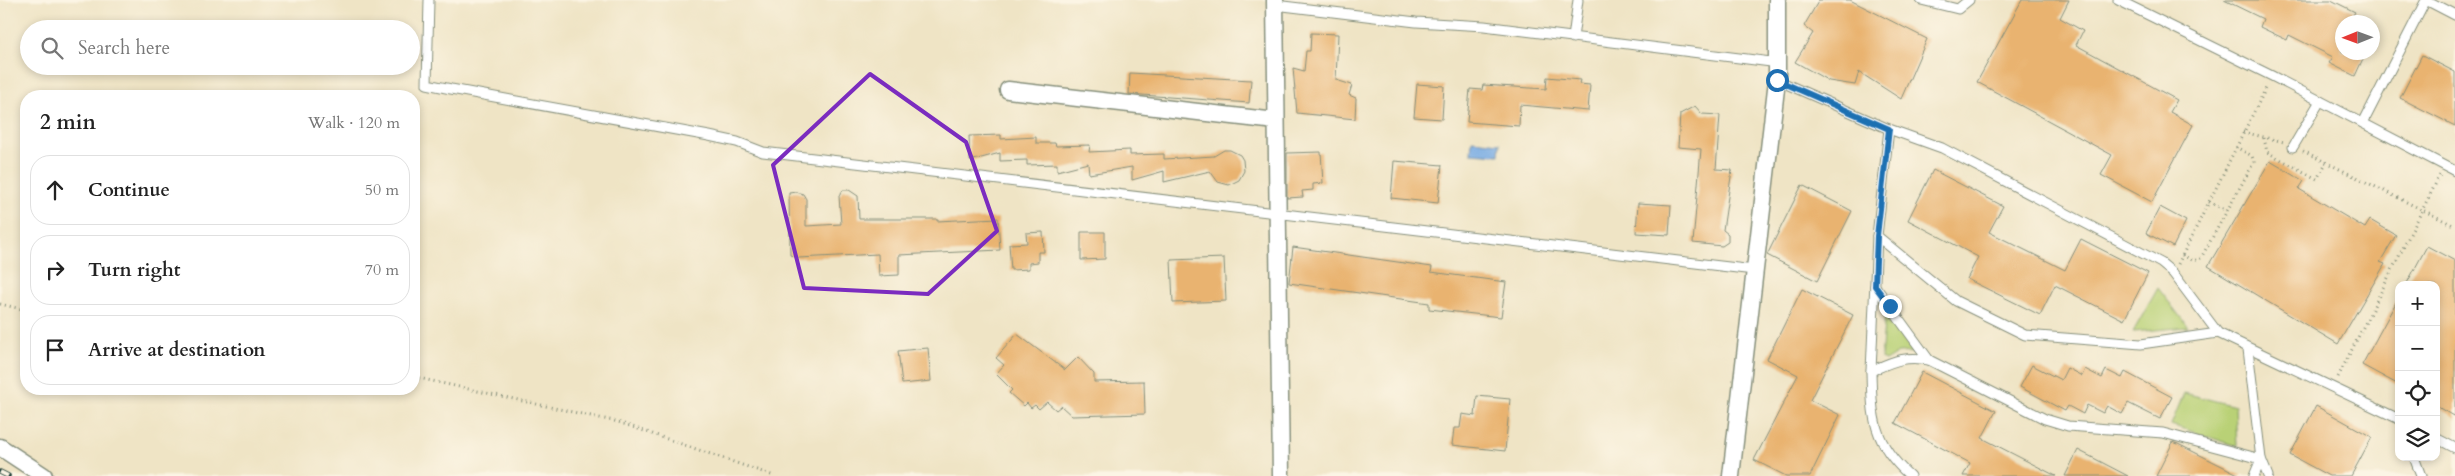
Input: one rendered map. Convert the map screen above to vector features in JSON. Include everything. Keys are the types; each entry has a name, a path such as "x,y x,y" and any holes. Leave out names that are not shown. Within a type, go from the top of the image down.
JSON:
{"street":[{"path":"1731,476 1779,64 1777,0"},
{"path":"1275,2 1281,476"},
{"path":"1008,90 1276,121"},
{"path":"0,447 44,476"}],"lane":[{"path":"429,0 427,84 700,134 737,142 763,152 1754,270"},
{"path":"1573,38 1578,0"},
{"path":"1921,0 1958,9 1969,0"},
{"path":"2118,0 2272,76 2455,171"},
{"path":"2363,123 2426,0 2455,15"},
{"path":"1275,2 1779,64"},
{"path":"1777,80 1889,129 1942,148 2160,262 2173,273 2218,333 2395,418"},
{"path":"2293,147 2320,101"},
{"path":"1889,129 1877,236 1871,371 1872,411 1881,444 1910,476"},
{"path":"1877,236 1956,301 2025,335 2141,344 2218,333"},
{"path":"1875,286 1929,360"},
{"path":"2248,349 2261,459 2268,476"},
{"path":"1871,371 1896,360 1914,356 1929,360 2045,419 2068,426 2163,433 2261,459"},
{"path":"2440,440 2455,448"},
{"path":"2254,476 2261,459"},
{"path":"2415,461 2421,476"}],"path":[{"path":"2173,273 2272,76"},
{"path":"2243,132 2280,140 2455,226"},
{"path":"2264,138 2267,152 2317,178 2326,163"},
{"path":"2182,255 2194,261 2201,258 2254,162 2252,156 2236,147"},
{"path":"2333,388 2444,166"},
{"path":"2209,202 2227,211"},
{"path":"0,304 20,309"},
{"path":"420,378 618,422 774,476"}],"highlighted area":[{"path":"870,74 966,142 997,231 928,294 804,288 773,165"}],"green space":[{"path":"2158,288 2188,327 2133,332"},
{"path":"1885,313 1916,347 1915,352 1898,353 1885,361 1881,359"},
{"path":"2184,393 2235,406 2237,446 2171,425"}],"water":[{"path":"1472,140 1500,143 1499,155 1471,153"}],"building":[{"path":"1819,0 1850,0 1927,39 1901,99 1859,72 1855,85 1829,81 1795,62 1813,33 1804,26"},
{"path":"2022,0 2069,0 2060,18 2083,31 2076,45 2177,100 2170,112 2193,125 2152,202 2101,175 2112,155 1977,82"},
{"path":"2224,0 2331,0 2355,12 2353,15 2335,15 2335,60 2362,60 2355,76 2329,63 2333,57 2289,35 2287,40 2260,27 2263,19"},
{"path":"1311,33 1338,34 1336,80 1352,85 1349,95 1356,98 1355,119 1297,113 1293,68 1304,71 1306,51 1310,51"},
{"path":"2422,55 2455,72 2455,126 2400,98"},
{"path":"1130,73 1251,80 1249,103 1129,94"},
{"path":"1547,77 1580,80 1579,84 1590,85 1588,111 1520,105 1519,126 1467,122 1470,89 1482,90 1483,85 1546,89"},
{"path":"1417,84 1444,86 1442,119 1414,117"},
{"path":"1695,106 1702,114 1720,115 1716,169 1732,170 1723,230 1728,234 1728,242 1722,246 1693,243 1701,149 1678,147 1680,114"},
{"path":"1001,135 1001,139 1036,137 1036,143 1055,143 1056,146 1090,145 1089,152 1130,150 1130,155 1164,154 1164,159 1214,156 1224,150 1230,150 1240,155 1243,160 1244,171 1239,180 1229,185 1218,182 1210,171 1164,182 1164,171 1132,180 1132,167 1089,174 1088,163 1057,171 1057,164 1027,165 1027,160 1000,161 1000,153 970,161 969,136"},
{"path":"1321,152 1323,183 1313,184 1313,190 1302,191 1303,197 1287,198 1287,153"},
{"path":"1394,161 1442,165 1438,203 1391,198"},
{"path":"2270,161 2304,181 2299,189 2365,228 2370,220 2396,235 2380,262 2385,264 2338,344 2208,266"},
{"path":"1933,170 2003,206 1989,232 2065,270 2081,239 2148,273 2124,320 2055,285 2040,315 1967,279 1978,257 1908,220"},
{"path":"1802,185 1852,211 1817,281 1767,255"},
{"path":"843,190 849,190 858,196 859,219 937,219 937,221 998,218 1000,250 899,255 899,275 879,276 878,254 798,258 790,255 789,193 803,194 806,199 806,226 841,224 839,196"},
{"path":"1638,203 1671,205 1669,235 1636,233"},
{"path":"2160,207 2186,221 2173,247 2146,233"},
{"path":"1043,232 1044,252 1038,252 1038,262 1029,263 1029,269 1011,270 1009,244 1027,243 1026,233"},
{"path":"1081,232 1105,232 1105,259 1081,260"},
{"path":"2427,246 2455,261 2455,417 2440,408 2440,281 2408,281"},
{"path":"1293,247 1432,267 1431,272 1506,282 1501,317 1429,309 1429,303 1289,283"},
{"path":"1224,258 1226,301 1173,303 1171,260"},
{"path":"1802,289 1853,315 1810,400 1840,415 1810,476 1786,476 1754,460 1798,375 1767,359"},
{"path":"2395,304 2395,383 2362,365"},
{"path":"1017,334 1065,370 1078,357 1094,374 1094,382 1144,381 1145,414 1072,416 1061,406 1056,410 1047,402 1039,409 1035,405 1031,408 1027,403 1024,406 1009,393 1012,390 996,374 1004,365 996,358"},
{"path":"928,348 931,381 902,384 898,351"},
{"path":"2032,365 2061,380 2067,368 2082,376 2085,369 2102,378 2106,370 2122,378 2125,372 2172,397 2160,419 2128,403 2122,414 2107,406 2103,413 2087,405 2083,414 2068,406 2065,411 2020,387"},
{"path":"1922,372 1996,411 1982,438 2056,476 1963,476 1970,463 1895,423"},
{"path":"1477,396 1510,399 1505,451 1452,445 1454,428 1460,428 1462,414 1475,416"},
{"path":"2316,406 2372,437 2351,476 2329,476 2290,455"},
{"path":"2173,442 2178,444 2242,476 2156,476"},
{"path":"2078,450 2128,476 2065,476"}],"railway":[{"path":"0,472 8,476"}],"route":[{"path":"1777,80 1889,129 1877,236 1875,286 1890,306"}]}
